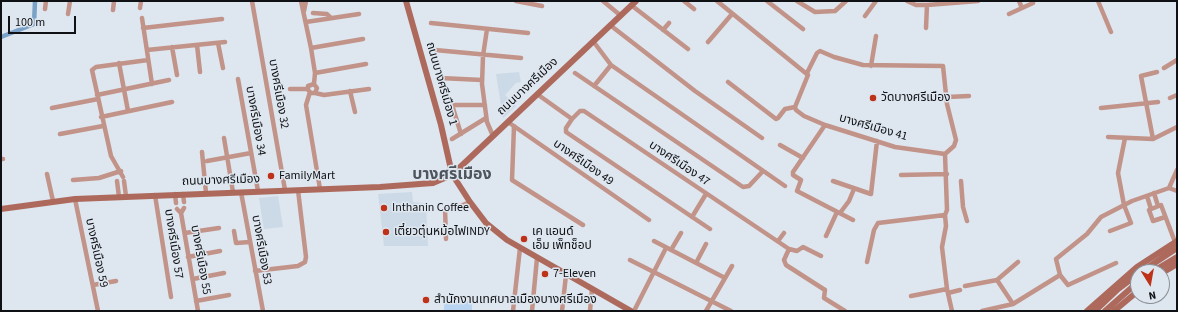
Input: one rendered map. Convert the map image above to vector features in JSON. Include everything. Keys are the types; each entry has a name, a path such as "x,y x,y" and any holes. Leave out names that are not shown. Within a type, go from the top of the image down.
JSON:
{"street":[{"path":"45,9 46,1"},
{"path":"68,14 70,1"},
{"path":"113,10 114,1"},
{"path":"140,8 141,1"},
{"name":"บางศรีเมือง 32","path":"252,1 285,190"},
{"path":"301,1 315,73 314,84 317,88 311,91"},
{"path":"304,12 306,1"},
{"name":"ถนนบางศรีเมือง 1","path":"406,1 441,125 452,174"},
{"path":"516,1 542,6"},
{"path":"603,1 620,15"},
{"path":"684,1 694,9"},
{"path":"717,1 792,63 807,73"},
{"path":"767,1 802,28"},
{"path":"798,1 815,12 835,11 846,1"},
{"path":"865,16 876,1"},
{"path":"907,1 916,5 978,1"},
{"path":"1019,1 1022,8"},
{"path":"1098,1 1111,32"},
{"path":"634,3 663,30 688,49"},
{"name":"ถนนบางศรีเมือง","path":"1,209 75,199 433,183 452,174 634,3"},
{"path":"1009,14 1033,3"},
{"path":"926,28 927,5"},
{"path":"314,13 327,14 331,18"},
{"path":"306,22 359,14"},
{"path":"708,42 732,14"},
{"path":"142,18 152,84"},
{"path":"143,28 222,20"},
{"path":"431,23 528,33"},
{"path":"663,30 668,23"},
{"path":"610,25 695,91 762,138"},
{"path":"487,29 483,54 482,80 486,118 493,136"},
{"path":"871,66 876,36"},
{"path":"311,48 363,39"},
{"path":"593,41 611,65 785,186"},
{"path":"147,50 225,42"},
{"path":"218,43 223,68"},
{"path":"197,45 200,72"},
{"path":"172,47 176,75"},
{"path":"435,50 521,58"},
{"path":"728,82 776,119 785,109 795,107 809,77 807,73 817,53 820,51 852,63 871,66 943,66 947,96 956,140 954,146 945,154 947,174 947,210 945,215 946,226 942,247 947,291 952,311"},
{"path":"120,197 115,166 103,126 92,72 94,68 119,63 148,60"},
{"path":"1164,68 1177,60"},
{"path":"119,63 128,111"},
{"path":"315,73 366,64"},
{"path":"594,86 611,65"},
{"path":"1153,138 1141,76 1157,72"},
{"path":"575,73 743,187 749,186 763,171"},
{"path":"440,78 482,80"},
{"name":"บางศรีเมือง 34","path":"238,79 258,191"},
{"path":"52,108 169,80"},
{"path":"314,84 309,85 311,91 306,105 320,189"},
{"path":"290,89 311,91 324,95 368,89"},
{"path":"350,91 355,112"},
{"path":"537,94 572,119 566,130 710,229"},
{"path":"1170,98 1177,95"},
{"path":"947,96 969,96"},
{"path":"101,117 172,102"},
{"path":"1101,108 1158,102"},
{"path":"461,134 452,105 485,105"},
{"name":"บางศรีเมือง 41","path":"795,107 796,110 804,116 825,125 903,148 945,154"},
{"name":"บางศรีเมือง 47","path":"572,119 580,111 584,111 789,249"},
{"path":"452,139 486,118"},
{"name":"บางศรีเมือง 49","path":"508,122 648,220"},
{"path":"825,125 792,173 801,180 797,191 853,220"},
{"path":"60,134 103,126"},
{"path":"514,126 514,149 511,177 513,183 583,224"},
{"path":"1108,137 1153,138 1177,127"},
{"path":"224,138 233,192"},
{"path":"1110,232 1131,223 1124,204 1118,173 1125,138"},
{"path":"834,181 854,190 869,195 871,194 877,141"},
{"path":"780,145 803,158"},
{"path":"202,152 206,193"},
{"path":"207,161 251,153"},
{"path":"1169,188 1177,170"},
{"path":"47,174 53,201"},
{"path":"452,174 486,223 520,248 592,289 620,308 632,311 666,248"},
{"path":"901,175 947,174"},
{"path":"73,180 117,176 124,179 126,196"},
{"path":"962,181 963,208 967,221"},
{"path":"1116,264 1068,285 1060,275 1056,259 1089,232 1101,217 1124,204 1169,188 1177,191"},
{"path":"255,271 298,266 305,262 298,190"},
{"path":"826,236 838,213 849,201 854,190"},
{"name":"บางศรีเมือง 53","path":"240,192 263,311"},
{"path":"1154,193 1158,206"},
{"name":"บางศรีเมือง 55","path":"175,194 177,206 181,213 198,311"},
{"path":"183,194 184,202"},
{"path":"692,217 706,194"},
{"name":"บางศรีเมือง 57","path":"155,195 171,297"},
{"path":"1147,196 1152,209"},
{"name":"บางศรีเมือง 59","path":"75,199 98,311"},
{"path":"446,239 445,208 470,202"},
{"path":"1165,216 1153,221 1148,210 1161,205 1176,244"},
{"name":"บางศรีเมือง 55","path":"181,213 184,208"},
{"path":"868,262 874,230 878,223 945,215"},
{"path":"184,233 219,228"},
{"path":"234,231 236,243 250,242"},
{"path":"671,250 681,233"},
{"path":"778,241 784,233"},
{"path":"654,241 725,278"},
{"path":"696,263 706,244"},
{"path":"1151,264 1176,244"},
{"path":"1087,311 1137,267 1176,244"},
{"path":"821,256 803,247 797,251 789,249 784,260 786,265 825,290 824,298 845,311"},
{"path":"513,311 520,248"},
{"path":"188,257 220,250"},
{"path":"1165,264 1177,257"},
{"path":"532,311 537,258"},
{"path":"630,260 653,273 731,311"},
{"path":"965,286 997,280 1018,262"},
{"path":"706,311 732,266"},
{"path":"192,279 224,273"},
{"path":"562,311 566,275"},
{"path":"982,311 1013,304 1060,275"},
{"path":"997,280 1013,304"},
{"path":"1095,311 1118,289 1130,280"},
{"path":"92,285 116,281"},
{"path":"590,311 592,289"},
{"path":"1105,311 1130,289"},
{"path":"911,296 960,290"},
{"path":"196,301 229,295"},
{"path":"1114,311 1130,298"}],"shaded area":[{"path":"519,72 521,82 516,83 505,95 516,106 503,118 496,74"},
{"path":"412,192 413,202 426,203 428,246 384,246 378,194"},
{"path":"278,196 283,227 264,229 259,198"},
{"path":"444,301 472,301 472,311 444,311"}],"waterway":[{"path":"1,37 34,24 35,1"}],"place":[{"name":"วัดบางศรีเมือง","path":"873,98"},
{"name":"FamilyMart","path":"271,176"},
{"name":"Inthanin Coffee","path":"384,208"},
{"name":"เตี๋ยวตุ๋นหม้อไฟINDY","path":"386,232"},
{"name":"เค แอนด์ เอ็ม เพ็ทช็อป","path":"524,239"},
{"name":"7-Eleven","path":"545,274"},
{"name":"สำนักงานเทศบาลเมืองบางศรีเมือง","path":"426,300"}],"district":[{"name":"บางศรีเมือง","path":"452,175"}]}
